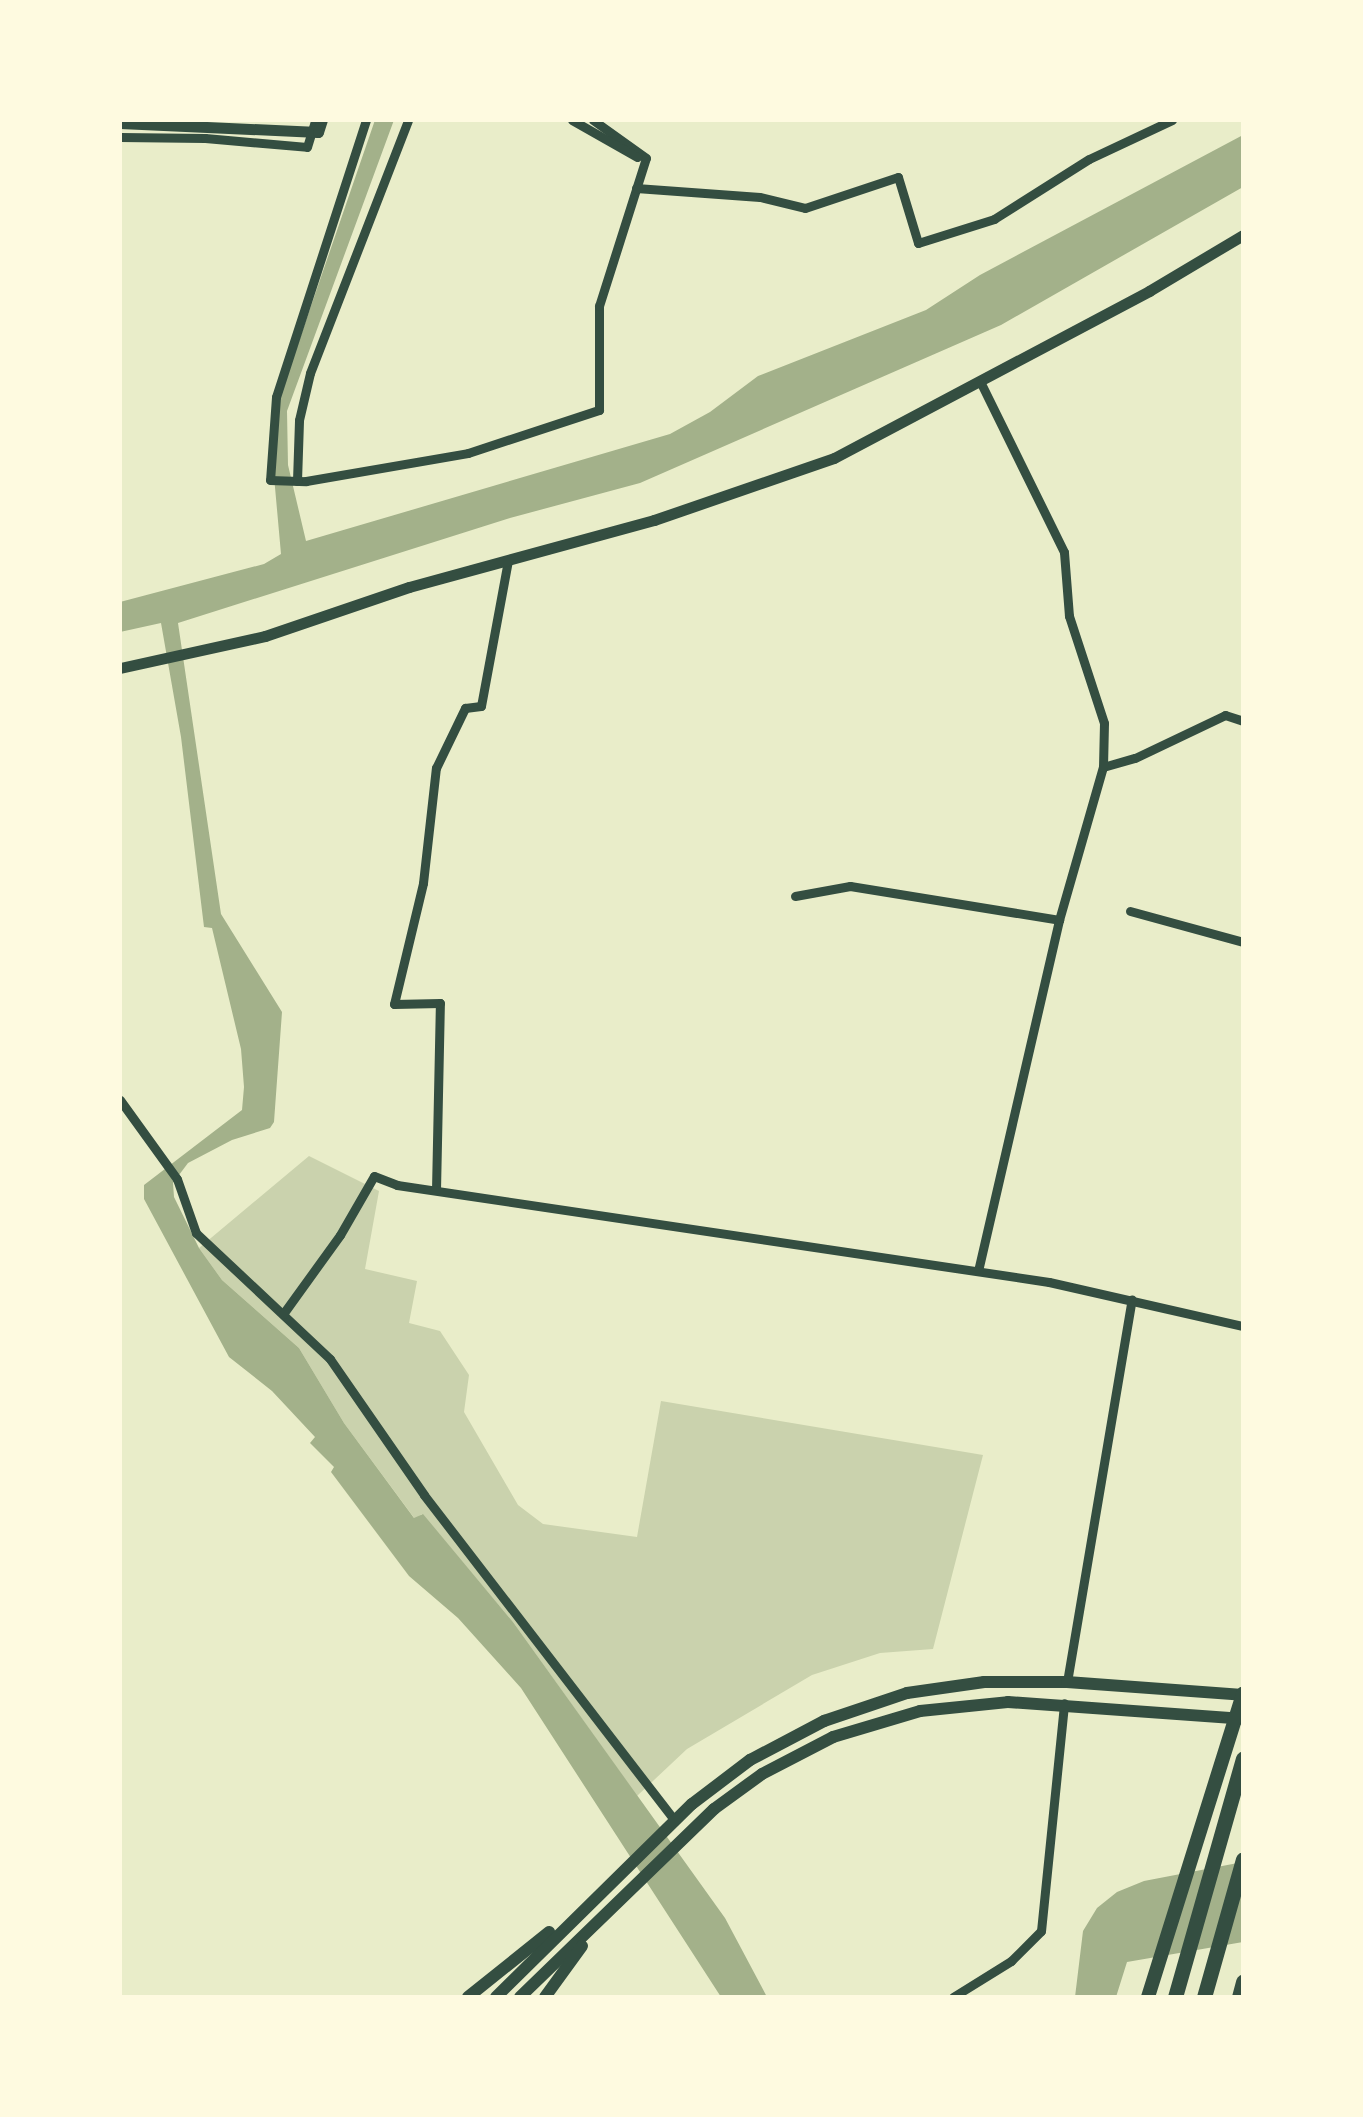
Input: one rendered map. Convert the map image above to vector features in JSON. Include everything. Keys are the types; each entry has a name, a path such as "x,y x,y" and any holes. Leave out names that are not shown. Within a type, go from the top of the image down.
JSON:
{"highway":[{"path":"1177,1989 1243,1760"},
{"path":"1206,1991 1243,1859"}],"main road":[{"path":"496,1997 670,1824 767,1750 857,1708 948,1686 1067,1682 1243,1694 1148,1997"},
{"path":"520,1997 678,1842 762,1774 856,1728 945,1707 1008,1702 1064,1703 1243,1719"},
{"path":"468,1997 594,1896"},
{"path":"544,1997 608,1912"}],"street":[{"path":"120,123 318,132 319,120"},
{"path":"120,137 205,138 307,147 319,120"},
{"path":"366,120 276,397 273,480 295,481 468,453 599,410 599,306 646,158 593,120"},
{"path":"295,481 299,420 310,373 408,120"},
{"path":"572,120 637,157"},
{"path":"636,188 760,197 805,208 898,177 918,243 994,220 1088,159 1172,120"},
{"path":"120,668 265,636 508,560 654,520 834,458 1243,235"},
{"path":"978,1271 1059,920 1103,767 1104,723 1069,616 1064,552 980,380"},
{"path":"436,1190 440,1004 394,1004 423,883 436,768 465,708 481,706 508,560"},
{"path":"1103,767 1135,758 1225,714 1243,721"},
{"path":"795,896 850,886 1059,920"},
{"path":"1130,912 1243,942"},
{"path":"120,1100 177,1179 196,1233 330,1358 424,1495 670,1824"},
{"path":"283,1314 340,1235 374,1176 436,1190 978,1271 1132,1299 1243,1326"},
{"path":"1067,1682 1132,1299"},
{"path":"953,1997 1011,1961 1042,1931 1064,1703"}],"shaded area":[{"path":"375,120 394,120 287,411 288,465 306,541 670,434 710,412 758,376 926,310 980,275 1243,135 1243,187 1001,325 640,483 510,518 178,623 221,914 282,1012 274,1122 270,1128 232,1140 188,1163 173,1183 174,1197 199,1248 222,1280 299,1348 344,1423 414,1518 423,1514 513,1622 725,1918 767,1997 721,1997 521,1688 458,1618 409,1576 331,1472 334,1467 310,1443 315,1437 272,1391 229,1357 144,1199 144,1185 242,1110 244,1087 241,1049 212,928 204,927 181,737 161,623 120,632 120,602 264,564 281,554 273,465 279,399"},
{"path":"309,1156 379,1191 365,1269 417,1281 409,1323 440,1331 469,1375 464,1412 518,1505 543,1524 637,1537 661,1401 983,1455 933,1649 880,1653 812,1675 687,1749 637,1796 513,1622 422,1514 415,1519 344,1423 299,1348 222,1280 199,1248"},
{"path":"1243,1862 1243,1942 1127,1962 1116,1997 1075,1997 1083,1931 1097,1908 1117,1892 1144,1881"}]}
